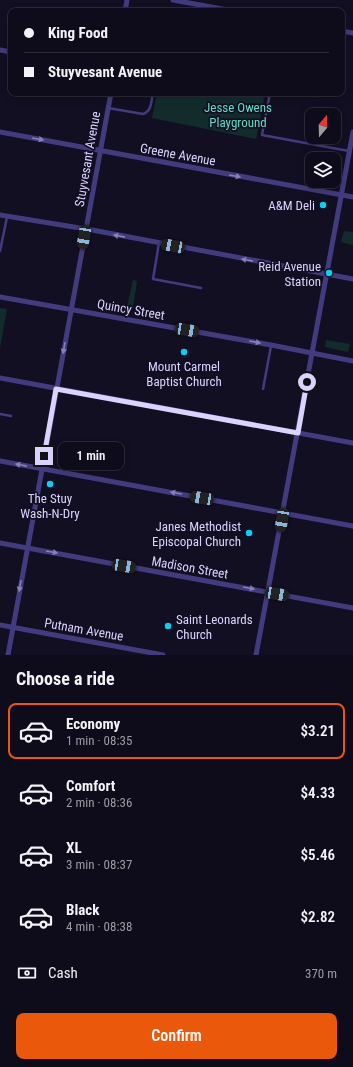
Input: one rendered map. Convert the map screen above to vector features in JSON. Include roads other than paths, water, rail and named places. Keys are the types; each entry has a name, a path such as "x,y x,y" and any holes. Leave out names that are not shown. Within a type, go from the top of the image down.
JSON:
{"street":[{"path":"173,0 217,8"},
{"name":"Stuyvesant Avenue","path":"71,310 110,96"},
{"name":"Greene Avenue","path":"0,132 353,197"},
{"path":"256,655 353,132"},
{"path":"0,215 353,279"},
{"name":"Quincy Street","path":"0,297 353,361"},
{"path":"8,655 71,310"},
{"path":"0,378 353,443"},
{"path":"0,461 353,526"},
{"name":"Madison Street","path":"0,543 353,608"},
{"name":"Putnam Avenue","path":"0,625 163,655"}],"lane":[{"path":"108,108 143,114 150,109 152,96"},
{"path":"269,96 262,135 349,151"},
{"path":"0,251 7,216"},
{"path":"159,243 153,279 201,288"},
{"path":"263,389 271,345"},
{"path":"0,414 11,416"}],"place":[{"name":"A&M Deli","path":"323,205"},
{"name":"Reid Avenue Station","path":"329,273"},
{"name":"Mount Carmel Baptist Church","path":"184,352"},
{"name":"The Stuy Wash-N-Dry","path":"50,484"},
{"name":"Janes Methodist Episcopal Church","path":"249,533"},
{"name":"Saint Leonards Church","path":"168,626"}],"park label":[{"name":"Jesse Owens Playground","path":"238,114"}]}
